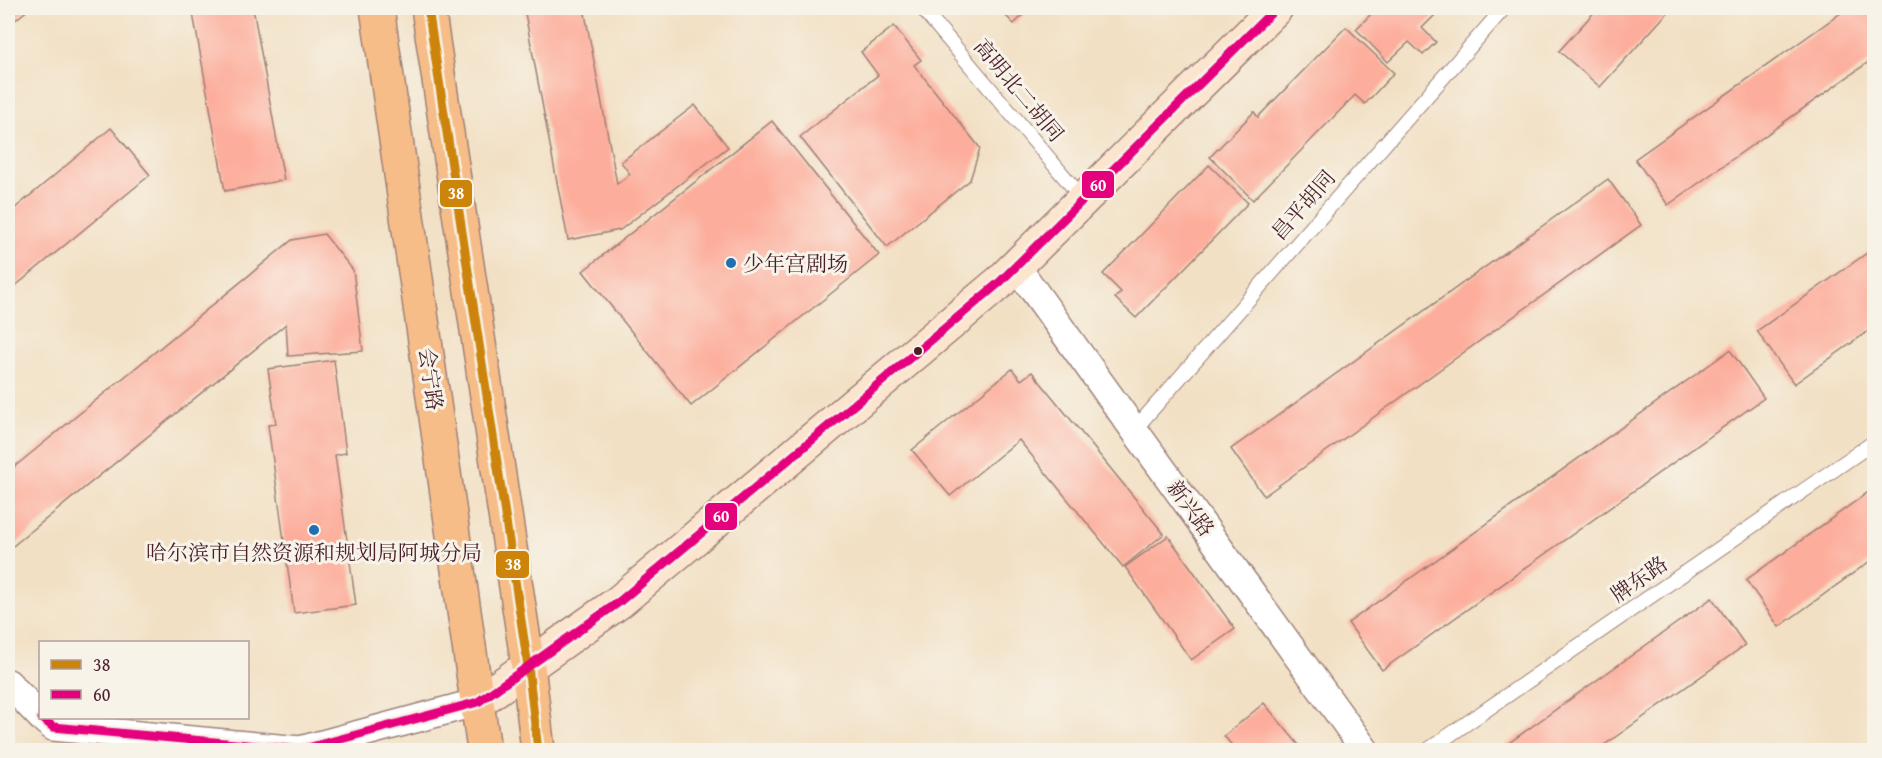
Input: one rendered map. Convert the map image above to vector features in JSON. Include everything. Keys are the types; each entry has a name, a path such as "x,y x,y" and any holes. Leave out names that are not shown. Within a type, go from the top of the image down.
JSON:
{"main road":[{"name":"会宁路","path":"377,8 484,750"},
{"path":"428,8 528,666 538,750"}],"street":[{"path":"44,719 52,727 300,750 478,702 619,602 991,289 1276,8"},
{"name":"新兴路","path":"1016,266 1365,750"},
{"path":"8,683 39,714"}],"lane":[{"name":"高明北二胡同","path":"922,8 1083,199"},
{"name":"昌平胡同","path":"1134,430 1504,8"},
{"name":"牌东路","path":"1428,750 1875,442"}],"building":[{"path":"8,8 30,8 8,26"},
{"path":"192,8 253,8 284,180 225,191"},
{"path":"524,8 584,8 617,184 630,174 621,162 695,105 728,147 620,230 568,240"},
{"path":"998,8 1030,8 1014,24"},
{"path":"1377,8 1442,8 1422,28 1436,42 1423,55 1409,42 1388,62 1356,29"},
{"path":"1598,8 1672,8 1600,87 1559,51"},
{"path":"1848,8 1874,8 1874,58 1668,205 1635,159"},
{"path":"894,26 921,60 914,65 980,148 970,180 887,247 800,137 878,75 861,52"},
{"path":"1346,27 1394,73 1365,104 1355,95 1253,200 1210,157 1254,112 1258,117"},
{"name":"少年宫剧场","path":"772,121 879,255 691,406 583,271"},
{"path":"111,128 150,175 8,292 8,214"},
{"path":"1209,165 1248,203 1136,318 1115,298 1121,292 1103,274"},
{"path":"1608,179 1641,225 1264,496 1231,449"},
{"path":"324,234 353,270 363,351 288,356 286,324 8,550 8,472 292,240"},
{"path":"1874,248 1874,327 1794,384 1757,331"},
{"path":"1730,350 1764,398 1382,670 1348,623"},
{"name":"哈尔滨市自然资源和规划局阿城分局","path":"334,360 346,453 335,455 356,605 294,613 268,425 276,424 268,369"},
{"path":"1012,369 1021,380 1032,372 1164,534 1123,567 1019,440 950,496 912,450"},
{"path":"1874,488 1874,558 1779,627 1746,580"},
{"path":"1168,536 1235,629 1191,660 1125,567"},
{"path":"1712,598 1745,645 1597,750 1499,750"},
{"path":"1264,703 1303,750 1236,750 1224,736"}],"transit line":[{"name":"38","path":"428,8 528,666 538,750"},
{"name":"60","path":"43,719 53,727 300,750 478,702 619,602 1000,282 1276,8"}],"place":[{"name":"少年宫剧场","path":"731,263"},
{"name":"哈尔滨市自然资源和规划局阿城分局","path":"314,530"}]}
